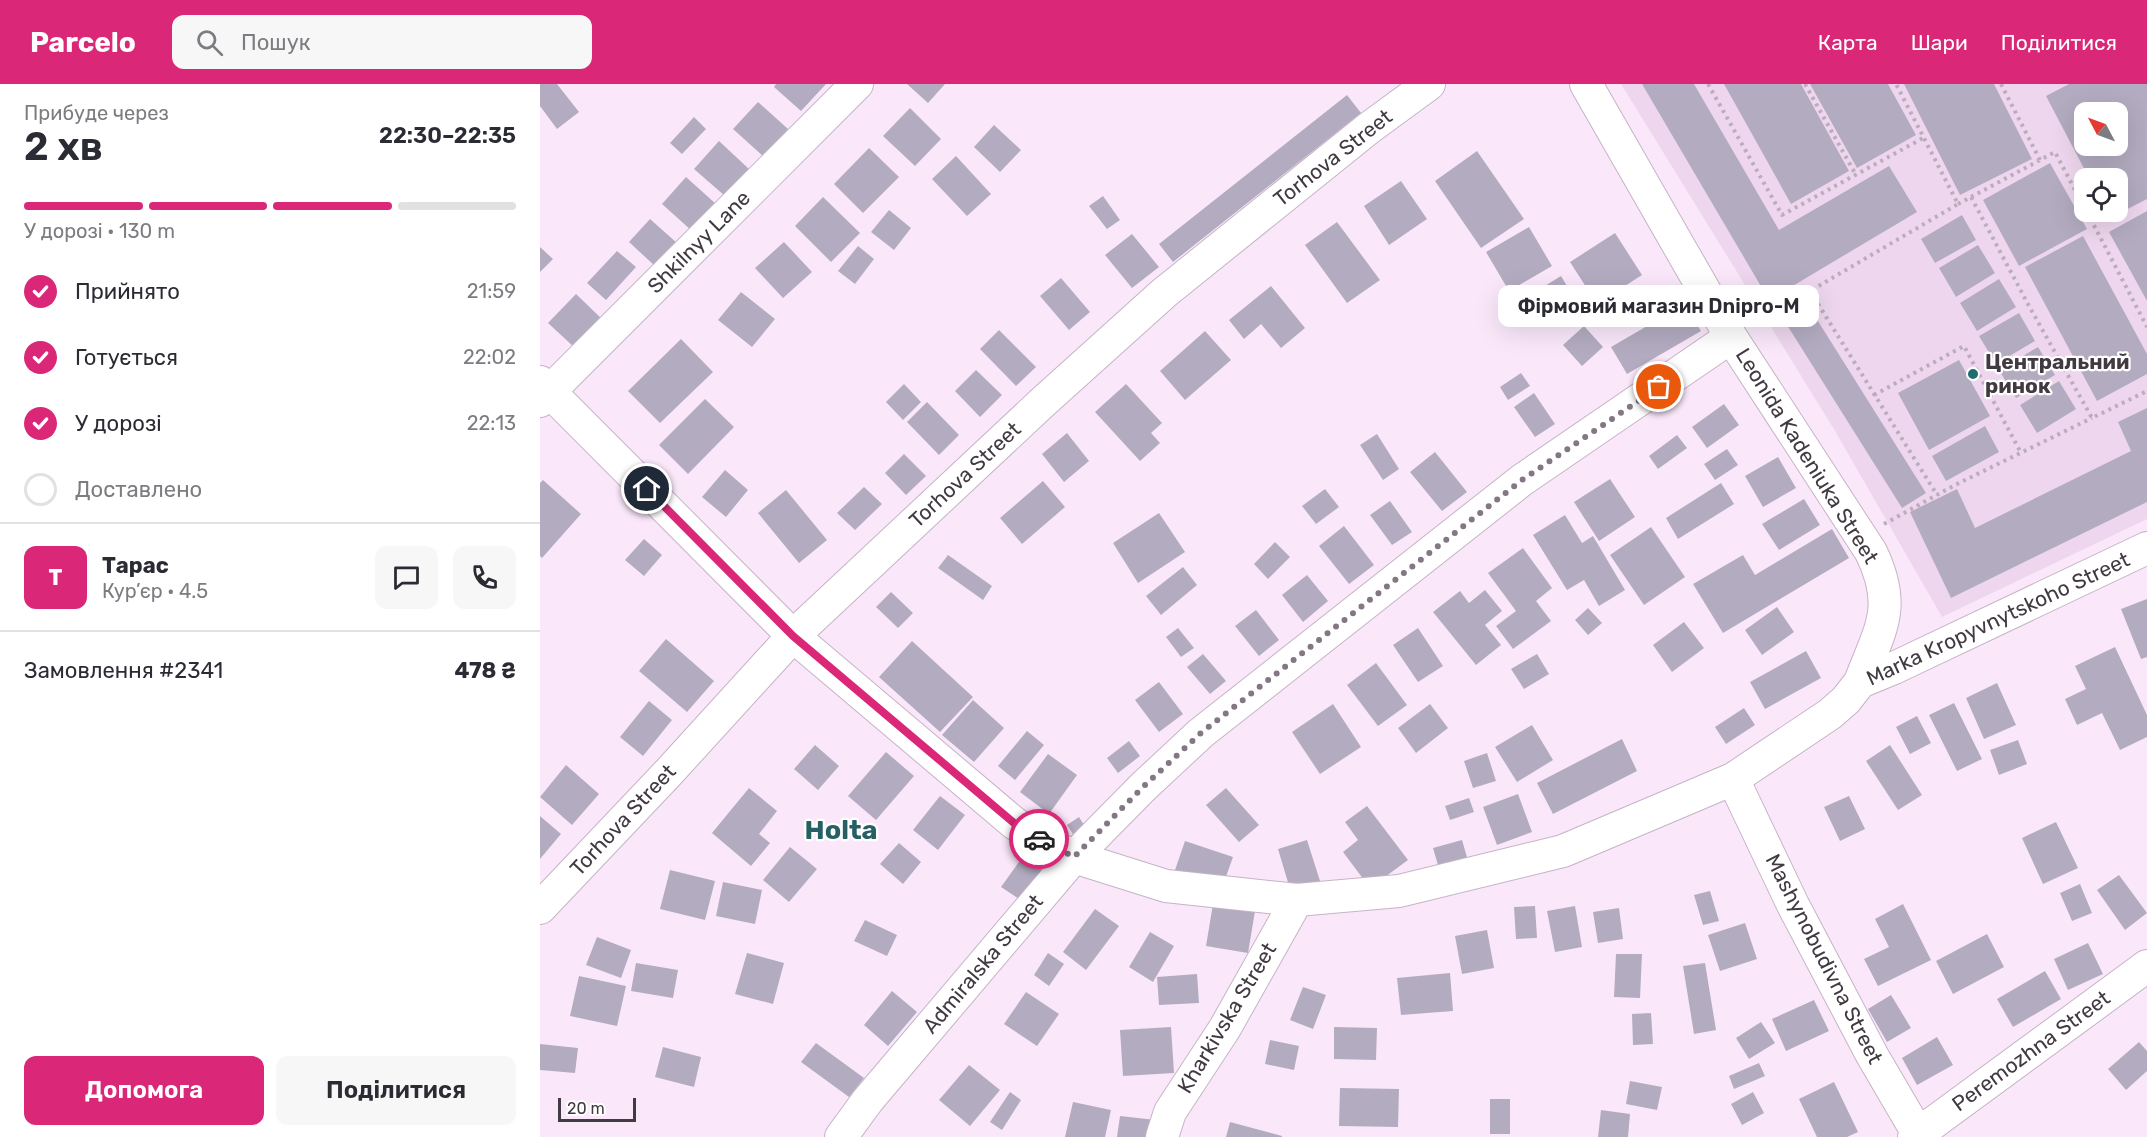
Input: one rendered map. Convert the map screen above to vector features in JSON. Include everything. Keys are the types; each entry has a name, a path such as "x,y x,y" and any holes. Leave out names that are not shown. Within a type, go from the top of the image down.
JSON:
{"street":[{"name":"Shkilnyy Lane","path":"543,391 857,84"},
{"name":"Torhova Street","path":"540,908 793,636 1043,402 1164,293 1369,128 1429,84"},
{"name":"Leonida Kadeniuka Street","path":"1586,84 1731,337 1861,538 1881,573 1886,595 1885,618 1860,682"},
{"name":"Admiralska Street","path":"841,1137 868,1100 1074,857 1143,787 1201,733 1522,480 1731,337"},
{"name":"Marka Kropyvnytskoho Street","path":"543,391 793,636 1014,823 1074,857 1166,886 1297,900 1399,891 1563,851 1733,779 1830,714 1860,682 2147,548"},
{"name":"Mashynobudivna Street","path":"1733,779 1793,905 1917,1136"},
{"name":"Kharkivska Street","path":"1162,1137 1170,1112 1225,1028 1297,900"},
{"name":"Peremozhna Street","path":"1917,1136 2147,966"}],"path":[{"path":"1708,84 1782,215 1925,137"},
{"path":"1805,84 1856,175"},
{"path":"1896,84 1958,204"},
{"path":"2001,84 2040,160"},
{"path":"1731,337 1958,204 2055,152 2074,188"},
{"path":"1971,197 2092,418"},
{"path":"2092,222 2147,327"},
{"path":"1810,291 1937,495"},
{"path":"1874,395 1964,346 2021,453"},
{"path":"1861,538 1937,495 2147,391"}],"shaded area":[{"name":"Центральний ринок","path":"1621,84 2147,84 2147,519 1942,617 1835,431"}],"building":[{"path":"540,84 557,84 579,112 557,129 540,106"},
{"path":"776,84 826,84 801,111 774,87"},
{"path":"907,84 945,84 928,103"},
{"path":"1642,84 1694,84 1779,230 1889,166 1917,212 1769,300"},
{"path":"1724,84 1801,84 1849,171 1791,204"},
{"path":"1810,84 1888,84 1916,135 1857,168"},
{"path":"1904,84 1994,84 2032,159 1960,195"},
{"path":"2069,84 2147,84 2147,199 2128,209 2128,168 2084,168 2077,156 2128,156 2128,102 2074,102 2074,149 2046,96"},
{"path":"1347,95 1361,113 1173,262 1159,244"},
{"path":"758,102 788,129 764,157 733,129"},
{"path":"910,108 941,139 915,166 883,136"},
{"path":"694,117 706,129 682,154 670,143"},
{"path":"994,125 1021,150 1000,172 974,147"},
{"path":"719,141 749,169 725,196 694,169"},
{"path":"869,148 899,177 863,213 834,184"},
{"path":"1477,151 1524,219 1481,248 1435,181"},
{"path":"956,156 991,194 967,216 932,179"},
{"path":"2050,163 2074,206 2074,222 2083,222 2087,229 2019,266 1983,200"},
{"path":"686,177 716,204 692,231 662,204"},
{"path":"1401,181 1427,219 1389,245 1364,206"},
{"path":"1103,196 1120,220 1107,229 1089,206"},
{"path":"823,197 860,233 831,262 795,226"},
{"path":"889,210 911,228 894,250 871,232"},
{"path":"2147,211 2147,301 2109,232"},
{"path":"1962,215 1976,240 1935,263 1921,239"},
{"path":"650,219 677,243 656,267 629,242"},
{"path":"1337,222 1380,280 1347,303 1305,245"},
{"path":"1529,227 1552,266 1509,291 1486,252"},
{"path":"1615,233 1642,275 1597,304 1570,262"},
{"path":"1132,234 1159,267 1132,288 1105,255"},
{"path":"2083,236 2147,354 2147,374 2097,401 2025,267"},
{"path":"784,242 812,272 783,298 755,268"},
{"path":"1978,245 1995,273 1956,297 1939,268"},
{"path":"858,246 874,259 855,284 838,271"},
{"path":"540,247 553,259 540,272"},
{"path":"617,251 636,267 606,300 587,283"},
{"path":"1561,276 1579,306 1548,325 1530,295"},
{"path":"1061,278 1090,312 1069,330 1040,296"},
{"path":"1999,279 2016,307 1977,331 1960,303"},
{"path":"1271,286 1305,328 1281,348 1261,324 1244,339 1229,320"},
{"path":"741,292 775,319 752,347 718,320"},
{"path":"576,294 602,319 575,348 548,323"},
{"path":"1685,304 1701,331 1627,374 1611,347"},
{"path":"1811,310 1926,493 1902,508 1787,325"},
{"path":"2019,313 2035,341 1996,364 1979,336"},
{"path":"1584,326 1603,347 1582,366 1563,345"},
{"path":"999,330 1036,367 1016,386 980,349"},
{"path":"1205,331 1231,360 1185,400 1160,371"},
{"path":"681,339 713,372 660,423 628,391"},
{"path":"2038,347 2055,375 2016,398 1999,370"},
{"path":"1959,360 1990,416 1929,450 1898,393"},
{"path":"976,370 1002,395 980,417 955,391"},
{"path":"1521,373 1530,386 1508,400 1500,387"},
{"path":"2059,381 2076,409 2037,433 2020,405"},
{"path":"904,384 921,402 903,420 886,402"},
{"path":"1126,384 1162,423 1151,433 1160,443 1140,461 1095,412"},
{"path":"1534,393 1555,424 1535,437 1514,407"},
{"path":"705,399 734,427 688,474 659,445"},
{"path":"927,402 959,435 939,455 907,422"},
{"path":"1724,404 1739,425 1707,448 1692,427"},
{"path":"2147,408 2147,502 1951,598 1910,512 1957,489 1975,528 2131,451 2118,422"},
{"path":"1985,426 1999,452 1946,481 1932,456"},
{"path":"1067,433 1089,461 1064,482 1042,454"},
{"path":"1377,434 1399,469 1383,480 1360,445"},
{"path":"1677,435 1687,448 1658,469 1649,456"},
{"path":"1727,449 1738,465 1715,480 1704,464"},
{"path":"1435,452 1467,492 1442,511 1410,472"},
{"path":"904,454 926,476 906,495 885,473"},
{"path":"1778,457 1796,488 1763,507 1745,476"},
{"path":"725,470 748,490 726,517 702,497"},
{"path":"1610,479 1635,517 1599,541 1574,502"},
{"path":"543,480 581,514 542,558 540,556 540,483"},
{"path":"1043,481 1065,507 1022,544 1000,518"},
{"path":"1721,483 1734,504 1678,539 1666,518"},
{"path":"864,487 882,504 855,530 837,513"},
{"path":"1325,489 1339,507 1316,524 1302,506"},
{"path":"786,490 827,540 799,563 758,513"},
{"path":"1804,499 1820,525 1779,550 1762,524"},
{"path":"1390,501 1412,532 1392,545 1370,515"},
{"path":"1159,513 1185,552 1138,583 1113,543"},
{"path":"1565,515 1582,543 1593,536 1625,590 1599,606 1584,580 1567,590 1533,535"},
{"path":"1344,526 1374,565 1349,584 1319,546"},
{"path":"1651,527 1685,577 1644,605 1610,555"},
{"path":"1832,529 1849,558 1723,633 1693,584 1743,555 1755,575"},
{"path":"644,539 662,555 644,576 625,560"},
{"path":"1275,542 1290,557 1268,579 1254,564"},
{"path":"1523,548 1552,588 1536,601 1551,621 1513,649 1496,626 1516,611 1488,573"},
{"path":"948,555 992,586 983,600 938,568"},
{"path":"1183,567 1197,585 1161,615 1146,596"},
{"path":"1307,575 1328,601 1303,622 1282,595"},
{"path":"1485,590 1502,611 1485,625 1501,645 1476,665 1433,612 1460,591 1469,603"},
{"path":"891,592 913,613 898,628 876,607"},
{"path":"2147,599 2147,657 2141,659 2121,609"},
{"path":"1777,607 1794,632 1762,655 1745,630"},
{"path":"1588,608 1602,623 1588,635 1575,620"},
{"path":"1256,610 1279,640 1259,656 1235,626"},
{"path":"1684,622 1704,648 1672,672 1653,645"},
{"path":"1178,628 1194,648 1181,657 1166,637"},
{"path":"1418,628 1443,666 1418,682 1393,645"},
{"path":"666,639 714,681 687,712 639,671"},
{"path":"912,641 973,697 940,732 879,677"},
{"path":"2115,647 2147,715 2147,737 2120,750 2102,713 2077,725 2065,699 2086,689 2075,666"},
{"path":"1806,651 1821,678 1765,709 1750,682"},
{"path":"1203,654 1226,681 1210,694 1187,667"},
{"path":"1537,654 1549,674 1524,689 1511,669"},
{"path":"1376,663 1407,705 1378,726 1347,685"},
{"path":"1159,682 1183,714 1159,732 1135,700"},
{"path":"1997,683 2016,725 1984,739 1966,698"},
{"path":"973,700 1004,728 974,762 942,735"},
{"path":"649,701 672,720 643,756 620,737"},
{"path":"1954,703 1982,759 1957,771 1929,715"},
{"path":"1333,704 1361,747 1320,774 1292,732"},
{"path":"1430,704 1448,728 1416,753 1398,728"},
{"path":"1744,708 1755,725 1726,744 1715,727"},
{"path":"1917,716 1931,743 1910,754 1896,727"},
{"path":"1532,725 1553,760 1517,782 1495,747"},
{"path":"1027,731 1044,745 1015,780 998,766"},
{"path":"1622,739 1637,771 1553,814 1537,783"},
{"path":"2018,740 2027,764 1999,775 1990,750"},
{"path":"1129,741 1140,756 1118,773 1107,758"},
{"path":"815,745 839,766 818,790 794,769"},
{"path":"1890,745 1922,795 1898,810 1866,761"},
{"path":"886,752 914,776 876,820 848,796"},
{"path":"1487,753 1496,781 1473,788 1464,761"},
{"path":"1048,754 1077,775 1049,814 1020,792"},
{"path":"566,765 599,794 572,825 540,797"},
{"path":"749,788 777,811 759,834 770,843 751,866 712,833"},
{"path":"1226,788 1259,825 1239,842 1206,805"},
{"path":"1518,794 1532,832 1497,845 1483,807"},
{"path":"940,796 965,815 938,850 913,830"},
{"path":"1849,796 1865,829 1840,841 1824,807"},
{"path":"1469,798 1474,812 1450,820 1445,806"},
{"path":"1367,806 1408,860 1370,888 1343,852 1358,840 1345,822"},
{"path":"540,816 561,834 540,859"},
{"path":"1079,817 1087,830 1075,837 1067,825"},
{"path":"2056,822 2078,868 2043,884 2022,838"},
{"path":"1307,840 1320,881 1290,889 1278,849"},
{"path":"1462,840 1471,871 1442,879 1433,848"},
{"path":"1185,841 1233,857 1222,888 1174,873"},
{"path":"899,843 921,862 903,884 880,864"},
{"path":"790,847 817,869 789,902 763,880"},
{"path":"1026,852 1049,868 1025,903 1001,887"},
{"path":"670,870 715,881 705,920 660,909"},
{"path":"2119,875 2147,913 2125,930 2097,890"},
{"path":"723,882 762,890 755,924 716,916"},
{"path":"2080,884 2092,913 2072,921 2060,893"},
{"path":"1710,891 1719,921 1703,925 1694,895"},
{"path":"1213,904 1255,911 1248,953 1206,946"},
{"path":"1903,904 1931,960 1878,986 1864,959 1889,947 1875,919"},
{"path":"1535,906 1537,938 1516,939 1514,907"},
{"path":"1575,906 1582,947 1555,952 1547,911"},
{"path":"1619,908 1623,939 1598,943 1593,912"},
{"path":"1095,909 1119,926 1086,970 1063,952"},
{"path":"865,920 897,935 887,956 854,941"},
{"path":"1745,923 1757,959 1720,971 1708,935"},
{"path":"1487,930 1494,968 1462,974 1455,936"},
{"path":"1150,932 1174,946 1153,982 1129,967"},
{"path":"1987,934 2004,967 1953,994 1936,961"},
{"path":"597,937 631,950 621,978 586,965"},
{"path":"2088,943 2103,974 2068,990 2054,959"},
{"path":"747,953 784,963 773,1004 735,994"},
{"path":"1048,953 1064,964 1049,986 1034,975"},
{"path":"1616,954 1642,954 1640,998 1614,997"},
{"path":"636,963 678,970 673,998 631,991"},
{"path":"1705,963 1716,1030 1694,1034 1683,966"},
{"path":"2045,971 2061,999 2013,1027 1997,999"},
{"path":"1450,973 1453,1011 1401,1015 1397,978"},
{"path":"1197,974 1199,1003 1159,1005 1157,977"},
{"path":"579,976 626,986 617,1026 570,1016"},
{"path":"1303,987 1326,995 1313,1029 1290,1020"},
{"path":"892,991 917,1012 888,1046 864,1025"},
{"path":"1026,992 1059,1014 1037,1046 1004,1024"},
{"path":"1891,995 1911,1028 1887,1042 1868,1009"},
{"path":"1814,1000 1829,1031 1786,1051 1772,1019"},
{"path":"1651,1013 1653,1044 1633,1045 1632,1014"},
{"path":"1761,1022 1775,1043 1749,1059 1736,1038"},
{"path":"1171,1027 1174,1073 1123,1076 1120,1030"},
{"path":"1334,1027 1377,1028 1376,1060 1334,1059"},
{"path":"1937,1037 1953,1065 1917,1085 1902,1058"},
{"path":"1270,1040 1299,1046 1294,1070 1265,1064"},
{"path":"2139,1042 2147,1051 2147,1071 2126,1090 2108,1069"},
{"path":"816,1043 864,1078 849,1097 801,1062"},
{"path":"540,1044 578,1048 575,1073 540,1070"},
{"path":"663,1047 701,1057 694,1087 655,1077"},
{"path":"1759,1063 1765,1076 1734,1089 1729,1076"},
{"path":"969,1065 1000,1090 970,1126 939,1100"},
{"path":"1630,1081 1662,1087 1657,1110 1626,1104"},
{"path":"1834,1082 1858,1132 1847,1137 1817,1137 1799,1099"},
{"path":"1340,1088 1399,1089 1398,1127 1339,1126"},
{"path":"1010,1092 1021,1100 1002,1130 990,1122"},
{"path":"1753,1092 1764,1113 1742,1125 1731,1104"},
{"path":"1490,1099 1510,1099 1510,1134 1490,1134"},
{"path":"1073,1102 1111,1110 1105,1137 1065,1137"},
{"path":"1601,1110 1630,1114 1628,1137 1598,1137"},
{"path":"1120,1116 1156,1120 1154,1137 1117,1137"},
{"path":"1230,1122 1282,1136 1282,1137 1226,1137"}],"way so far":[{"path":"1039,839 1074,857 1143,787 1201,733 1522,480 1659,387"}],"place":[{"name":"Центральний ринок","path":"1973,374"},
{"name":"Фірмовий магазин Dnipro-M","path":"1659,387"}],"district":[{"name":"Holta","path":"841,830"}],"route":[{"path":"647,489 793,636 1014,823 1039,839"}]}
